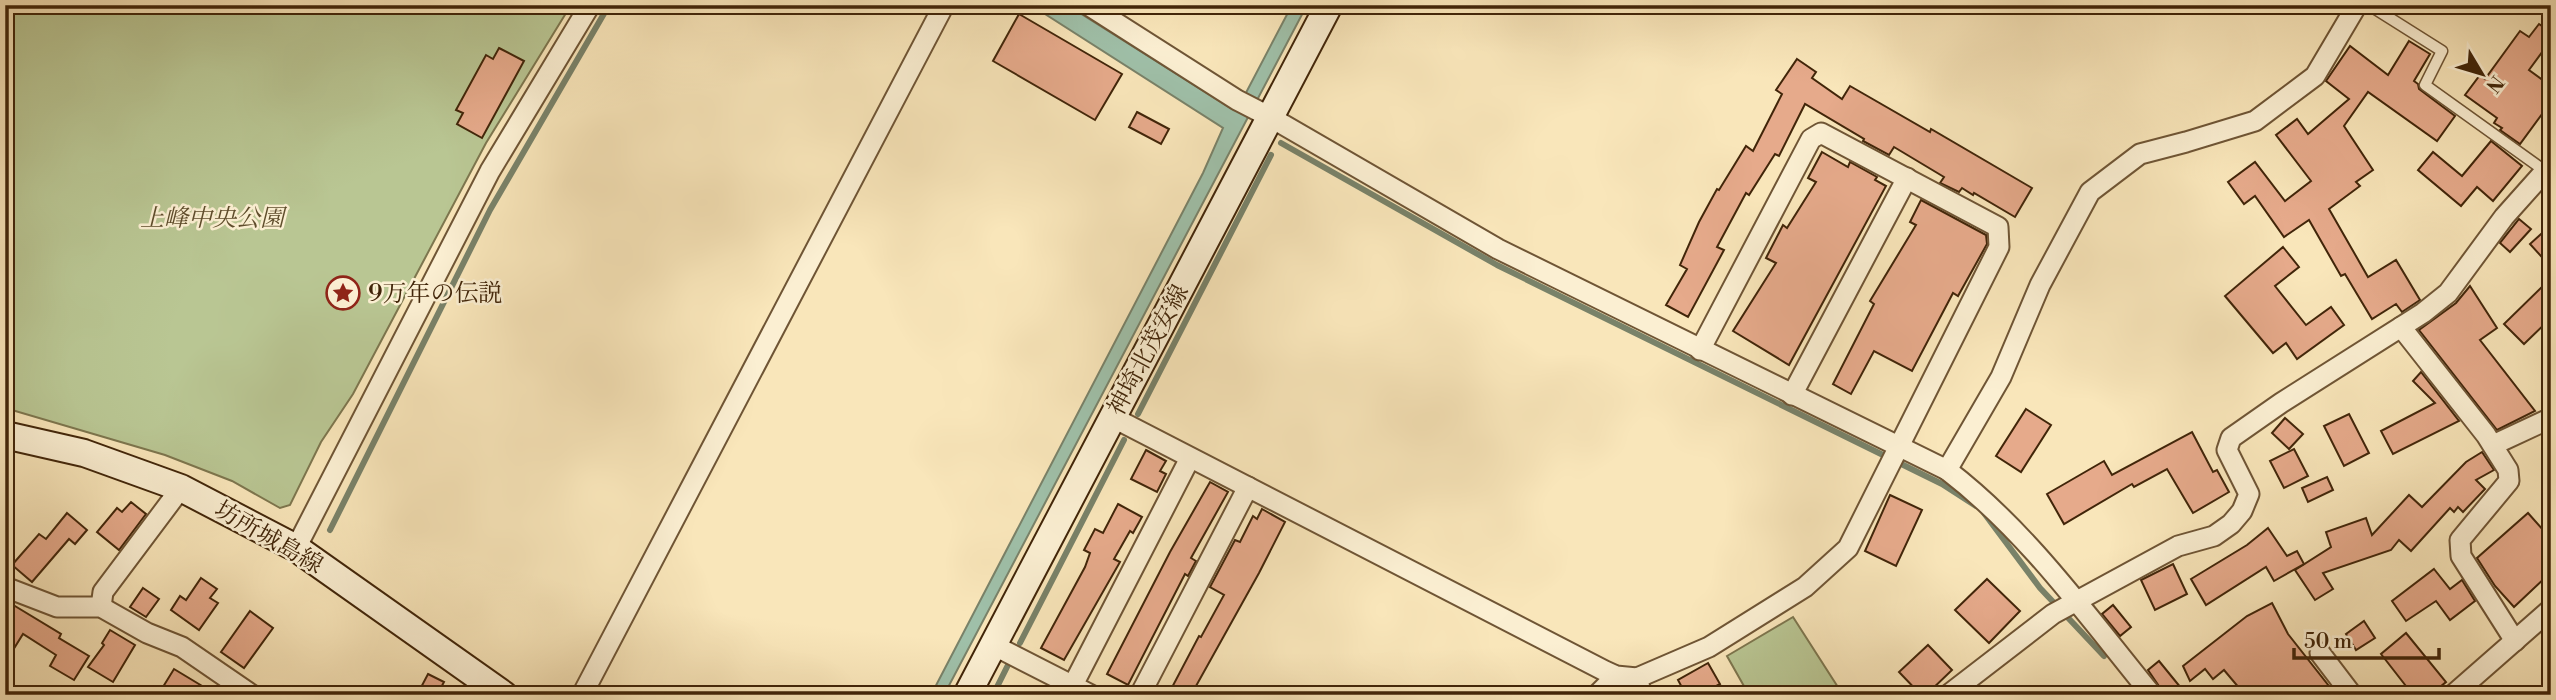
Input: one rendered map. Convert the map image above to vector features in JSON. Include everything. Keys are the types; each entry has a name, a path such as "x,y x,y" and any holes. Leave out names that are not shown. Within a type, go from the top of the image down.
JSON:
{"main road":[{"name":"神埼北茂安線","path":"967,695 1112,417 1262,114 1329,5"},
{"name":"坊所城島線","path":"5,435 84,453 181,488 296,548 505,695"}],"street":[{"path":"296,548 490,171 590,5"},
{"path":"582,695 944,5"},
{"path":"1088,5 1237,100 1498,249 1947,470 1980,496 2020,536 2152,695"},
{"path":"1947,470 2001,377 2040,285 2090,192 2140,153 2255,121 2315,76 2357,5"},
{"path":"1112,417 1639,687 1805,587 1847,548 1999,247 1998,227 1821,133 1811,139 1700,349"},
{"path":"1948,695 2053,614 2178,546 2214,536 2231,524 2242,511 2249,494 2227,450 2231,438 2401,327 2448,293 2504,217 2549,171"},
{"path":"1792,394 1907,178"},
{"path":"2401,327 2493,445 2508,470 2509,481 2460,540 2460,556 2515,641"},
{"path":"2493,445 2551,418"},
{"path":"1073,685 1191,458"},
{"path":"101,607 103,592 181,488"},
{"path":"1140,695 1248,488"},
{"path":"5,587 57,607 101,607 147,633 182,647 252,695"},
{"path":"2453,695 2551,609"},
{"path":"993,645 1091,695"},
{"path":"2320,653 2352,695"},
{"path":"1597,695 1616,677"}],"lane":[{"path":"2369,5 2442,51 2425,85 2549,171"}],"green space":[{"name":"上峰中央公園","path":"5,5 571,5 486,143 353,394 321,442 290,505 280,508 232,481 165,455 5,408"},
{"path":"1793,617 1843,695 1749,695 1727,656"}],"shaded area":[{"path":"1031,5 1067,5 1234,110 1238,108 1292,5 1307,5 944,695 931,695 1203,173 1223,128"}],"building":[{"path":"1019,14 1122,74 1095,120 993,61"},
{"path":"2539,24 2551,32 2551,40 2529,70 2551,86 2551,120 2542,114 2520,144 2500,130 2502,128 2494,123 2497,118 2465,95 2480,75 2485,79 2520,31 2529,37"},
{"path":"2409,41 2430,54 2414,81 2419,89 2455,116 2437,141 2368,92 2344,126 2373,170 2356,182 2360,186 2329,209 2368,277 2396,260 2420,300 2402,312 2396,304 2372,319 2345,274 2341,276 2309,220 2284,237 2255,196 2244,204 2228,182 2255,162 2285,201 2311,181 2276,135 2297,119 2308,134 2349,99 2326,81 2350,46 2388,75"},
{"path":"499,48 524,61 482,138 457,124 463,113 456,110 486,55 493,59"},
{"path":"1797,59 1816,72 1812,78 1842,99 1850,86 2032,188 2015,217 1974,193 1973,195 1962,188 1959,192 1940,183 1944,177 1894,147 1889,155 1805,104 1779,156 1775,154 1749,195 1746,193 1717,247 1724,250 1688,317 1666,305 1687,269 1680,265 1717,189 1719,190 1746,146 1753,151 1782,94 1776,90"},
{"path":"1137,112 1169,129 1161,144 1129,127"},
{"path":"2491,141 2522,166 2493,201 2477,187 2461,206 2418,170 2433,152 2462,176"},
{"path":"1822,152 1848,167 1850,162 1877,177 1875,180 1886,186 1789,365 1733,331 1776,263 1766,258 1783,225 1787,228 1816,182 1808,178"},
{"path":"1921,200 1986,235 1987,244 1958,296 1953,293 1912,371 1874,351 1851,394 1833,384 1874,304 1870,301 1916,225 1910,222"},
{"path":"2519,219 2531,229 2510,252 2500,243"},
{"path":"2551,225 2551,267 2530,244"},
{"path":"2283,247 2299,267 2275,286 2306,325 2331,307 2344,325 2297,359 2286,343 2273,353 2225,296"},
{"path":"2551,278 2551,318 2524,344 2504,324"},
{"path":"2470,286 2497,328 2480,340 2535,411 2497,430 2419,330 2456,303"},
{"path":"2421,372 2459,421 2393,454 2381,431 2435,403 2413,381"},
{"path":"2026,409 2051,425 2021,472 1996,456"},
{"path":"2349,414 2369,453 2344,466 2324,426"},
{"path":"2285,418 2303,434 2289,449 2272,433"},
{"path":"2192,432 2213,472 2217,470 2229,492 2193,513 2167,469 2134,487 2132,484 2064,524 2047,494 2104,461 2112,475"},
{"path":"2294,449 2308,476 2284,488 2270,461"},
{"path":"1146,450 1166,461 1160,471 1166,474 1157,492 1131,479"},
{"path":"2482,452 2494,470 2476,480 2485,489 2463,512 2458,507 2454,512 2450,508 2411,551 2399,540 2391,550 2323,573 2333,589 2315,600 2295,570 2331,547 2326,532 2366,518 2372,535 2409,495 2422,507 2466,462"},
{"path":"2327,477 2333,490 2308,502 2302,488"},
{"path":"1210,482 1228,492 1191,558 1196,561 1188,576 1185,574 1128,685 1107,674 1170,552"},
{"path":"1890,495 1922,510 1896,566 1865,551"},
{"path":"131,502 146,514 119,550 97,532 117,508 122,512"},
{"path":"1118,504 1142,517 1133,533 1130,531 1114,559 1120,562 1064,660 1041,648 1085,567 1090,553 1084,550 1095,529 1103,533"},
{"path":"1262,509 1285,522 1191,695 1168,695 1224,595 1210,587 1235,540 1240,542 1253,516 1257,519"},
{"path":"67,513 87,530 75,544 69,539 32,582 12,565 39,534 46,539"},
{"path":"2528,513 2551,539 2551,572 2514,607 2495,586 2477,558"},
{"path":"2268,528 2287,556 2297,551 2304,564 2274,581 2266,567 2206,605 2191,579 2247,545"},
{"path":"2173,564 2187,594 2155,610 2141,580"},
{"path":"2434,569 2450,589 2462,580 2475,601 2450,620 2436,601 2406,621 2392,601"},
{"path":"201,578 217,589 210,598 218,603 199,630 171,610 180,596 186,600"},
{"path":"1987,579 2020,611 1989,643 1955,610"},
{"path":"143,588 159,599 146,617 130,607"},
{"path":"5,600 61,634 59,638 89,656 74,680 50,666 56,655 23,634 5,663"},
{"path":"2272,603 2288,634 2336,695 2245,695 2224,670 2213,679 2205,669 2190,681 2183,666 2247,616"},
{"path":"2113,605 2131,627 2120,636 2102,614"},
{"path":"250,611 273,628 244,668 221,652"},
{"path":"2364,621 2375,638 2356,650 2346,634"},
{"path":"110,630 135,645 113,682 88,667 104,645 102,643"},
{"path":"2406,633 2446,682 2430,695 2413,695 2381,654"},
{"path":"1928,645 1952,670 1926,695 1921,695 1899,672"},
{"path":"2159,661 2181,688 2173,695 2165,695 2148,670"},
{"path":"1708,663 1720,684 1700,695 1686,695 1678,680"},
{"path":"174,669 217,695 158,695"},
{"path":"428,674 444,682 437,695 417,695"}],"waterway":[{"path":"330,530 490,210 609,5"},
{"path":"1281,143 1497,265 1942,484 1976,506"},
{"path":"1138,414 1271,155"},
{"path":"1020,643 1124,440"},
{"path":"1984,513 2040,588 2104,656"},
{"path":"993,695 1008,665"}],"place":[{"name":"9万年の伝説","path":"343,293"}]}
